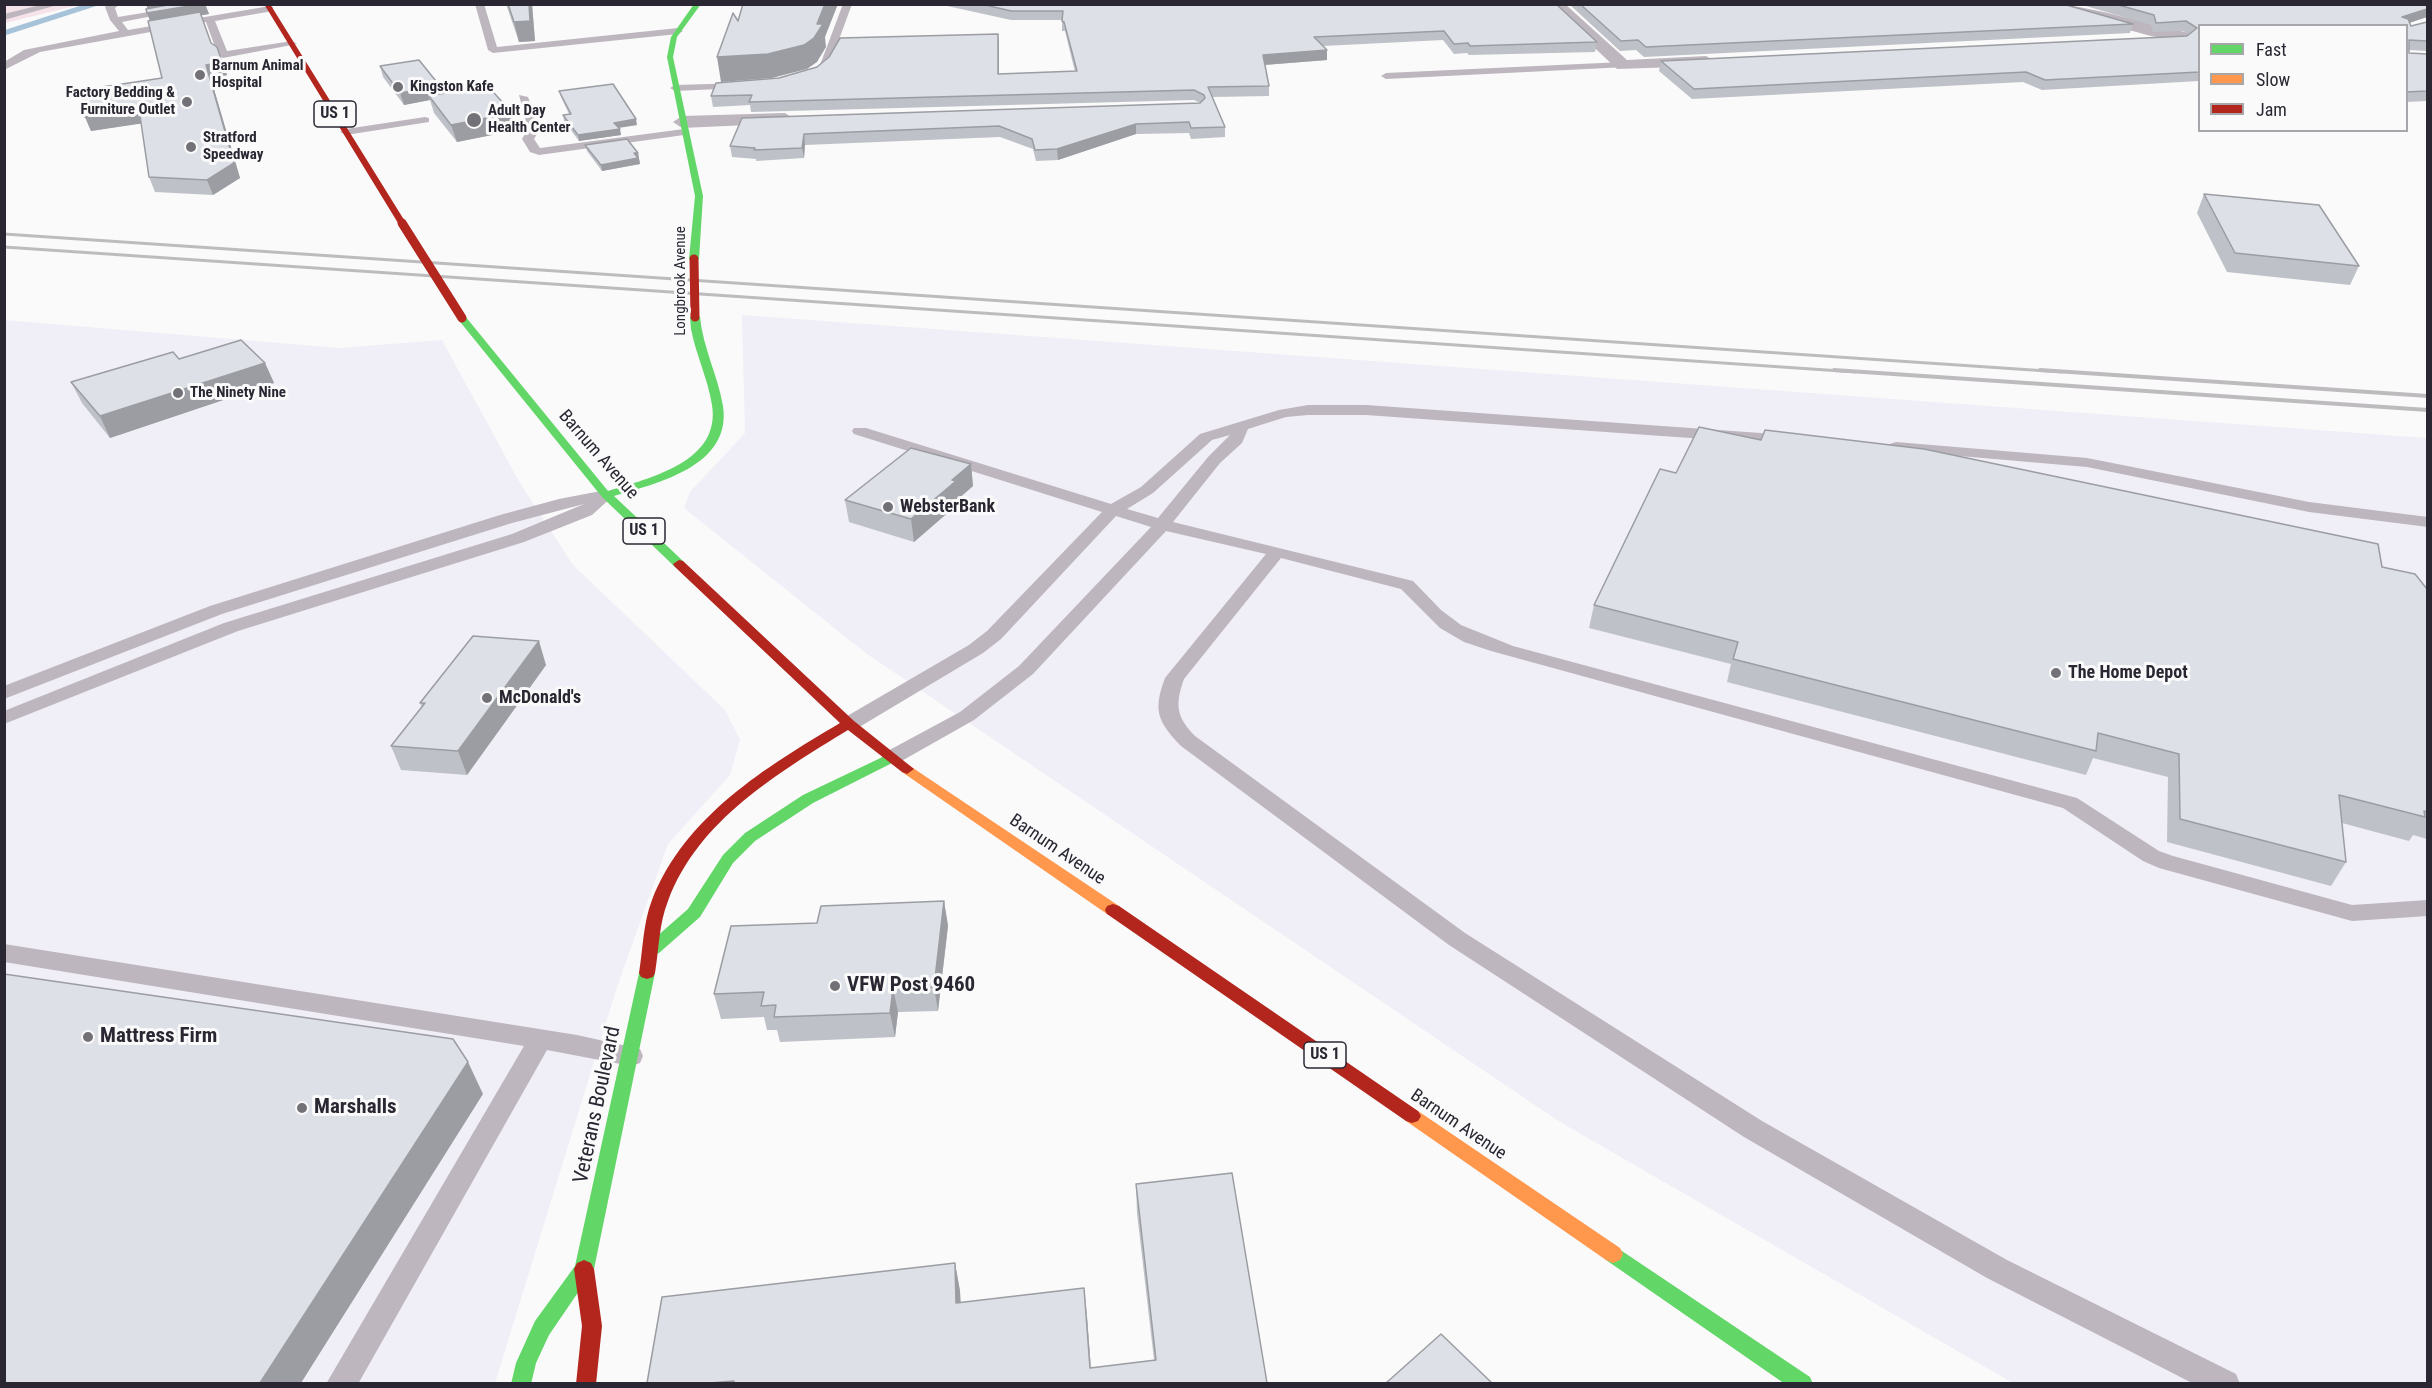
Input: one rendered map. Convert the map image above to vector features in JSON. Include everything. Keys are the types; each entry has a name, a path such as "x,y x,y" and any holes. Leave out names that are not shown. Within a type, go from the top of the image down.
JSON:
{"main road":[{"name":"Longbrook Avenue","path":"606,495 689,463 702,455 715,440 720,421 695,337 694,259 699,196 670,57 678,31 698,4"},
{"name":"US 1","path":"269,6 346,132"},
{"name":"Barnum Avenue","path":"346,132 462,318 606,495 849,724 891,758 1803,1383"},
{"name":"Veterans Boulevard","path":"521,1383 526,1363 542,1328 584,1269 631,1056 653,949 660,901 668,882 696,840 720,814 768,773 849,724"},
{"path":"653,949 696,911 719,870 735,850 760,829 812,798 891,758"},
{"name":"Veterans Boulevard","path":"584,1269 592,1302 594,1340 586,1383"}],"street":[{"path":"1555,4 1623,65 1718,61"},
{"path":"2050,4 2191,39"},
{"path":"2124,40 2191,39"},
{"path":"683,127 801,118"}],"lane":[{"path":"4,17 57,4"},
{"path":"116,4 110,7 115,20 126,33"},
{"path":"479,4 493,50 678,31"},
{"path":"794,80 824,66 848,4"},
{"path":"4,67 28,52 40,49 210,20 221,13 269,6"},
{"path":"115,20 189,9"},
{"path":"210,20 223,55 292,44"},
{"path":"1386,76 1623,65"},
{"path":"675,88 753,85"},
{"path":"523,97 534,129 528,139 534,150 539,152 683,127"},
{"path":"346,132 425,120"},
{"path":"849,724 976,649 994,635 1113,510 1147,490 1206,437 1284,413 1308,410 1366,410 1808,441"},
{"path":"891,758 967,716 1026,670 1162,525 1207,468 1236,440 1241,426"},
{"path":"860,431 1162,525 1407,585 1420,594 1438,618 1480,642 2070,803 2151,856 2167,862 2352,913 2427,908"},
{"path":"1879,446 2099,465 2330,512 2427,522"},
{"path":"4,693 216,610 506,519 559,504 606,495"},
{"path":"4,718 231,627 518,538 586,511 606,495"},
{"path":"1278,552 1175,678 1165,703 1169,722 1188,741 1457,939 1572,1015 1743,1122 1997,1269 2225,1383"},
{"path":"216,610 231,627"},
{"path":"4,953 541,1039 631,1056"},
{"path":"341,1383 541,1039"}],"shaded area":[{"path":"5,4 79,5 5,23"},
{"path":"742,315 2427,438 2427,1383 2013,1383 1560,1122 867,654 684,508 690,492 745,433"},
{"path":"4,320 339,348 442,340 520,483 573,565 725,710 740,740 730,775 668,844 617,987 495,1383 5,1383"}],"building":[{"path":"173,4 201,4 147,13 146,9"},
{"path":"508,4 529,4 530,21 514,22"},
{"path":"743,4 825,4 817,24 823,24 814,38 804,45 768,54 717,57 733,13 738,21"},
{"path":"981,4 1556,4 1597,42 1470,46 1468,43 1454,44 1444,31 1314,37 1327,50 1263,55 1269,86 1208,87 1225,127 1191,128 1189,122 1136,124 1057,149 1035,150 1032,139 999,126 804,134 802,148 754,150 755,148 730,146 742,118 1200,103 1205,98 1204,95 1194,90 749,102 752,95 711,96 716,83 779,78 817,67 829,57 840,38 998,34 998,74 1077,71 1062,21 1063,11 1011,11"},
{"path":"1580,4 2063,4 2133,24 1646,47 1638,40 1621,41"},
{"path":"2115,4 2427,4 2427,9 2402,17 2408,19 2411,26 2427,22 2427,41 2409,40 2409,53 2427,54 2427,91 2408,92 2408,24 2198,24 2198,72 2045,80 2026,72 1694,89 1661,61 2187,36 2197,28 2186,21 2156,23 2154,15"},
{"path":"200,12 211,43 217,47 222,62 206,65 234,163 207,180 149,177 139,109 85,117 82,90 162,78 148,21"},
{"path":"419,60 440,86 400,93 380,66"},
{"path":"613,84 636,119 614,123 620,129 578,135 563,115 571,114 559,91"},
{"path":"487,85 512,113 451,125 429,96"},
{"path":"627,139 638,153 634,153 638,158 601,165 585,145"},
{"path":"2204,194 2319,205 2359,266 2235,253"},
{"path":"241,340 265,363 100,416 71,382 173,352 179,359"},
{"name":"The Home Depot","path":"1699,427 1761,440 1765,430 1924,449 2378,544 2382,567 2415,574 2427,589 2427,812 2424,811 2425,817 2339,795 2346,862 2180,819 2179,754 2098,733 2096,751 1733,659 1738,642 1594,605 1660,469 1676,473"},
{"path":"911,448 971,464 952,480 956,481 911,519 845,500"},
{"path":"473,636 539,641 458,751 391,746 425,703 420,703"},
{"name":"VFW Post 9460","path":"944,901 934,987 893,988 890,1013 774,1017 776,1005 761,1006 764,992 714,994 731,926 817,923 821,906"},
{"path":"4,974 453,1039 468,1062 260,1383 4,1383"},
{"path":"1232,1173 1267,1383 734,1383 734,1381 647,1383 662,1297 955,1263 956,1303 1084,1288 1090,1368 1156,1360 1136,1184"},
{"path":"1441,1334 1492,1383 1386,1383"}],"waterway":[{"path":"4,33 94,4"}],"railway":[{"path":"4,234 2062,372"},
{"path":"4,247 1856,372"},
{"path":"1834,370 2428,410"},
{"path":"2040,370 2428,396"}],"traffic: fast":[{"path":"694,259 699,196 670,57 674,37 698,4"},
{"path":"606,495 663,477 682,468 699,457 711,443 718,427 718,407 696,329 695,317"},
{"path":"462,318 606,495 679,564"},
{"path":"653,949 694,913 728,859 750,837 808,799 891,758"},
{"path":"521,1384 526,1363 542,1328 584,1269 647,973"},
{"path":"1613,1254 1803,1384"}],"traffic: slow":[{"path":"907,769 1113,910"},
{"path":"1412,1116 1613,1254"}],"traffic: jam":[{"path":"267,4 402,223"},
{"path":"402,223 462,318"},
{"path":"694,259 695,317"},
{"path":"679,564 849,724 907,769"},
{"path":"647,973 657,908 674,870 692,844 714,819 739,797 793,758 849,724"},
{"path":"1113,910 1412,1116"},
{"path":"584,1269 592,1326 586,1384"}],"place":[{"name":"Barnum Animal Hospital","path":"200,75"},
{"name":"Kingston Kafe","path":"398,87"},
{"name":"Factory Bedding & Furniture Outlet","path":"187,102"},
{"name":"Adult Day Health Center","path":"474,120"},
{"name":"Stratford Speedway","path":"191,147"},
{"name":"The Ninety Nine","path":"178,393"},
{"name":"WebsterBank","path":"888,507"},
{"name":"The Home Depot","path":"2056,673"},
{"name":"McDonald's","path":"487,698"},
{"name":"VFW Post 9460","path":"835,986"},
{"name":"Mattress Firm","path":"88,1037"},
{"name":"Marshalls","path":"302,1108"}]}
